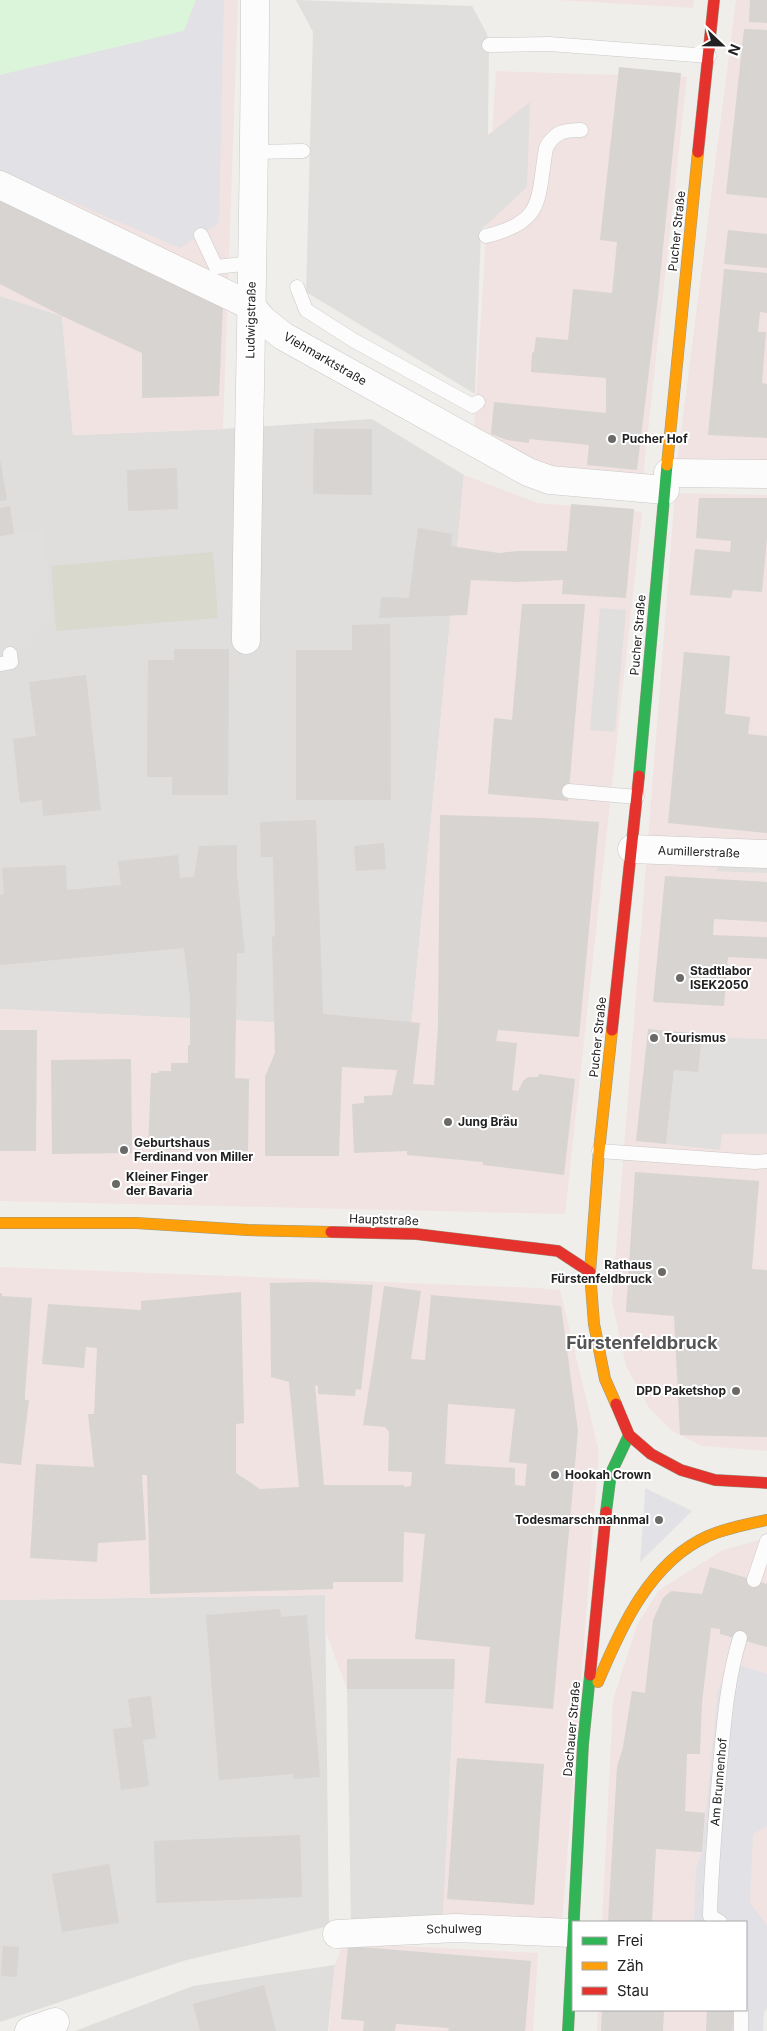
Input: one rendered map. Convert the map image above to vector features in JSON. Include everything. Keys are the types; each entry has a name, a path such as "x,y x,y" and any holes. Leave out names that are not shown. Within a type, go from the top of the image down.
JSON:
{"street":[{"name":"Ludwigstraße","path":"246,640 255,152 255,0"},
{"name":"Pucher Straße","path":"590,1272 599,1150 632,849 672,410 714,0"},
{"name":"Viehmarktstraße","path":"0,185 251,306 263,320 283,336 528,472 550,480 666,482 767,474"},
{"name":"Aumillerstraße","path":"632,849 767,854"},
{"name":"Hauptstraße","path":"0,1222 136,1222 248,1230 416,1234 558,1251 590,1272"},
{"path":"590,1272 594,1324 605,1379 629,1435 651,1454 681,1470 715,1480 767,1483"},
{"name":"Dachauer Straße","path":"573,1921 587,1709 612,1473 629,1435"},
{"path":"587,1709 617,1637 634,1605 655,1578 674,1558 718,1532 732,1527 767,1520"},
{"name":"Schulweg","path":"337,1934 456,1928 572,1933"},
{"name":"Dachauer Straße","path":"568,2031 572,1933"},
{"path":"29,2031 55,2022"}],"lane":[{"path":"489,45 549,44 708,56"},
{"path":"486,236 518,226 531,214 537,205 546,148 549,142 554,136 564,130 581,130"},
{"path":"255,152 303,151"},
{"path":"201,235 216,267 252,263"},
{"path":"297,287 306,310 353,340 473,406 478,402"},
{"path":"0,664 11,662 10,654"},
{"path":"568,791 637,797"},
{"path":"599,1150 755,1162 767,1161"},
{"path":"754,1580 767,1541"},
{"name":"Am Brunnenhof","path":"718,1921 710,1916 711,1870 725,1718 732,1663 740,1638"},
{"path":"740,2029 741,2011"}],"shaded area":[{"path":"0,0 238,0 223,429 73,435 62,316 0,296"},
{"path":"196,0 224,0 219,223 180,248 0,171 0,75 184,31"},
{"path":"296,0 472,6 487,34 489,45 488,135 530,102 527,187 481,230 475,394 306,292 313,32"},
{"path":"556,0 694,0 693,8"},
{"path":"736,0 767,0 767,471 676,471"},
{"path":"496,71 687,77 643,476 538,469 473,445"},
{"path":"0,296 62,316 73,435 223,429 372,419 464,475 411,1029 0,1009"},
{"path":"464,475 538,503 642,512 565,1214 0,1201 0,1009 411,1029"},
{"path":"675,493 767,495 767,1451 702,1446 672,1431 649,1408 626,1366 612,1302"},
{"path":"43,530 53,623 29,627 32,648 0,652 0,536"},
{"path":"213,552 218,618 56,631 51,566"},
{"path":"600,608 626,610 615,732 590,730"},
{"path":"718,860 767,862 767,873 717,871"},
{"path":"701,1037 767,1039 767,1134 722,1134 720,1150 666,1144 674,1070"},
{"path":"0,1267 560,1290 599,1452 562,1922 443,1917 454,1689 347,1689 326,1633 325,1595 0,1600"},
{"path":"645,1488 692,1511 640,1562 644,1511"},
{"path":"767,1538 767,2001 758,2031 597,2031 598,2011 747,2011 747,1921 602,1921 613,1700 637,1625 659,1590 723,1550"},
{"path":"325,1595 329,1926 183,1961 0,2022 0,1600"},
{"path":"732,1663 767,1674 767,1826 753,1834 750,1903 767,1925 767,2008 764,2012 763,2031 732,2031 734,2011 747,2011 747,1921 694,1921 696,1868 702,1852 718,1690"},
{"path":"347,1689 454,1689 443,1917 351,1922"},
{"path":"343,1943 538,1953 533,2031 329,2031 335,1965"},
{"path":"335,1965 328,2031 75,2031 193,1986"}],"green space":[{"path":"0,0 196,0 184,31 0,75"}],"building":[{"path":"750,0 767,0 767,23 749,22"},
{"path":"744,29 767,30 767,198 726,194"},
{"path":"619,67 681,73 658,297 637,470 587,465 589,445 529,439 529,443 507,440 491,434 494,402 606,413 606,378 531,372 532,353 534,352 536,337 568,340 573,289 612,293 617,242 600,240"},
{"path":"0,198 223,304 219,396 142,398 142,353 62,316 0,284"},
{"path":"728,230 767,234 767,268 724,264"},
{"path":"724,269 767,273 767,313 760,312 758,332 766,332 762,383 767,384 767,438 708,435"},
{"path":"314,429 372,429 372,495 313,494"},
{"path":"0,459 7,500 0,501"},
{"path":"177,468 178,509 128,511 127,470"},
{"path":"699,498 767,498 767,538 762,592 733,590 731,598 690,595 695,549 730,552 731,541 696,538"},
{"path":"571,504 634,509 626,598 562,594 563,580 517,582 471,580 467,615 379,618 381,597 409,598 418,528 452,534 451,546 499,553 567,551"},
{"path":"10,506 14,534 0,536 0,508"},
{"path":"522,604 585,604 568,801 488,794 494,718 512,720"},
{"path":"390,624 391,800 296,800 296,650 352,650 352,625"},
{"path":"174,649 229,649 228,795 172,795 172,777 147,777 148,660 174,660"},
{"path":"684,652 730,656 725,714 750,717 748,734 767,736 767,833 668,823"},
{"path":"86,675 101,810 43,816 42,800 20,803 13,739 36,736 29,682"},
{"path":"440,815 599,822 579,1037 498,1030 496,1041 517,1043 512,1090 518,1091 523,1081 528,1077 538,1077 539,1074 575,1079 564,1175 483,1165 483,1162 407,1155 407,1151 354,1153 352,1104 364,1103 364,1096 392,1095 397,1070 342,1067 339,1156 265,1156 265,1077 275,1053 272,937 275,936 273,857 261,857 260,822 316,820 323,1014 420,1023 413,1084 434,1085 438,1026"},
{"path":"384,843 386,869 356,871 354,846"},
{"path":"237,845 237,874 245,953 237,953 235,1078 249,1079 248,1151 148,1149 151,1073 171,1071 171,1063 188,1063 190,998 184,948 0,965 0,895 4,894 2,868 66,865 67,890 121,885 118,861 178,855 180,878 194,877 199,846"},
{"path":"665,876 767,882 767,922 714,919 713,935 767,937 767,959 728,957 724,1006 653,1002"},
{"path":"648,1029 702,1034 698,1072 674,1070 666,1144 636,1141"},
{"path":"0,1030 37,1030 36,1151 0,1151"},
{"path":"131,1059 132,1153 52,1154 51,1060"},
{"path":"635,1172 759,1181 752,1269 767,1270 767,1437 680,1435 674,1316 626,1312"},
{"path":"313,1282 373,1285 361,1390 356,1389 355,1396 318,1394 318,1386 315,1385 324,1485 411,1486 412,1472 388,1471 389,1432 385,1427 363,1425 384,1286 421,1291 411,1359 425,1360 431,1295 561,1306 578,1431 553,1709 485,1703 490,1647 415,1639 425,1534 404,1532 403,1582 333,1582 333,1589 150,1594 147,1475 142,1475 146,1540 98,1543 97,1562 30,1558 36,1464 94,1467 88,1414 94,1414 97,1348 86,1347 84,1368 42,1364 48,1304 141,1310 141,1301 241,1292 244,1423 236,1424 236,1473 260,1489 299,1487 289,1382 271,1377 270,1283","holes":["448,1404 515,1409 509,1462 527,1464 525,1486 515,1485 515,1468 445,1464"]},
{"path":"0,1293 2,1293 2,1296 32,1298 25,1395 25,1400 29,1400 21,1465 0,1463"},
{"path":"710,1567 767,1584 767,1647 720,1634 720,1629 711,1628 702,1702 700,1754 687,1754 685,1811 705,1813 702,1852 656,1849 652,1921 608,1921 617,1767 623,1747 632,1691 645,1693 653,1620 663,1598 671,1591 702,1594"},
{"path":"280,1609 281,1617 307,1615 320,1777 293,1779 293,1774 219,1780 206,1615"},
{"path":"347,1659 455,1659 454,1689 347,1689"},
{"path":"151,1696 156,1738 143,1740 149,1786 121,1790 113,1729 132,1727 128,1699"},
{"path":"457,1758 544,1764 534,1905 447,1899"},
{"path":"300,1835 302,1897 156,1903 154,1841"},
{"path":"109,1864 119,1923 62,1932 52,1874"},
{"path":"3,1946 19,1947 17,1977 1,1976"},
{"path":"348,1946 531,1961 525,2031 448,2031 449,2028 396,2024 395,2031 363,2031 364,2021 341,2019"},
{"path":"264,1985 276,2031 200,2031 193,2004"},
{"path":"602,2011 664,2011 663,2031 601,2031"},
{"path":"707,2011 734,2011 732,2031 706,2031"}],"traffic: fast":[{"path":"639,776 667,465"},
{"path":"606,1512 611,1473 629,1435"},
{"path":"574,1921 583,1744 590,1675"},
{"path":"568,2031 572,1954"}],"traffic: slow":[{"path":"667,465 698,152"},
{"path":"612,1030 599,1151 590,1272 594,1324 605,1379 616,1404"},
{"path":"0,1223 136,1223 248,1230 331,1232"},
{"path":"598,1682 628,1618 654,1579 670,1562 688,1547 708,1536 730,1528 767,1520"}],"traffic: jam":[{"path":"698,152 714,0"},
{"path":"612,1030 639,776"},
{"path":"331,1232 416,1234 558,1251 590,1272"},
{"path":"616,1404 629,1435 651,1454 681,1470 715,1480 767,1483"},
{"path":"590,1675 606,1512"}],"place":[{"name":"Pucher Hof","path":"612,439"},
{"name":"Stadtlabor ISEK2050","path":"680,978"},
{"name":"Tourismus","path":"654,1038"},
{"name":"Jung Bräu","path":"448,1122"},
{"name":"Geburtshaus Ferdinand von Miller","path":"124,1150"},
{"name":"Kleiner Finger der Bavaria","path":"116,1184"},
{"name":"Rathaus Fürstenfeldbruck","path":"662,1272"},
{"name":"DPD Paketshop","path":"736,1391"},
{"name":"Hookah Crown","path":"555,1475"},
{"name":"Todesmarschmahnmal","path":"659,1520"}],"district":[{"name":"Fürstenfeldbruck","path":"642,1343"}]}
